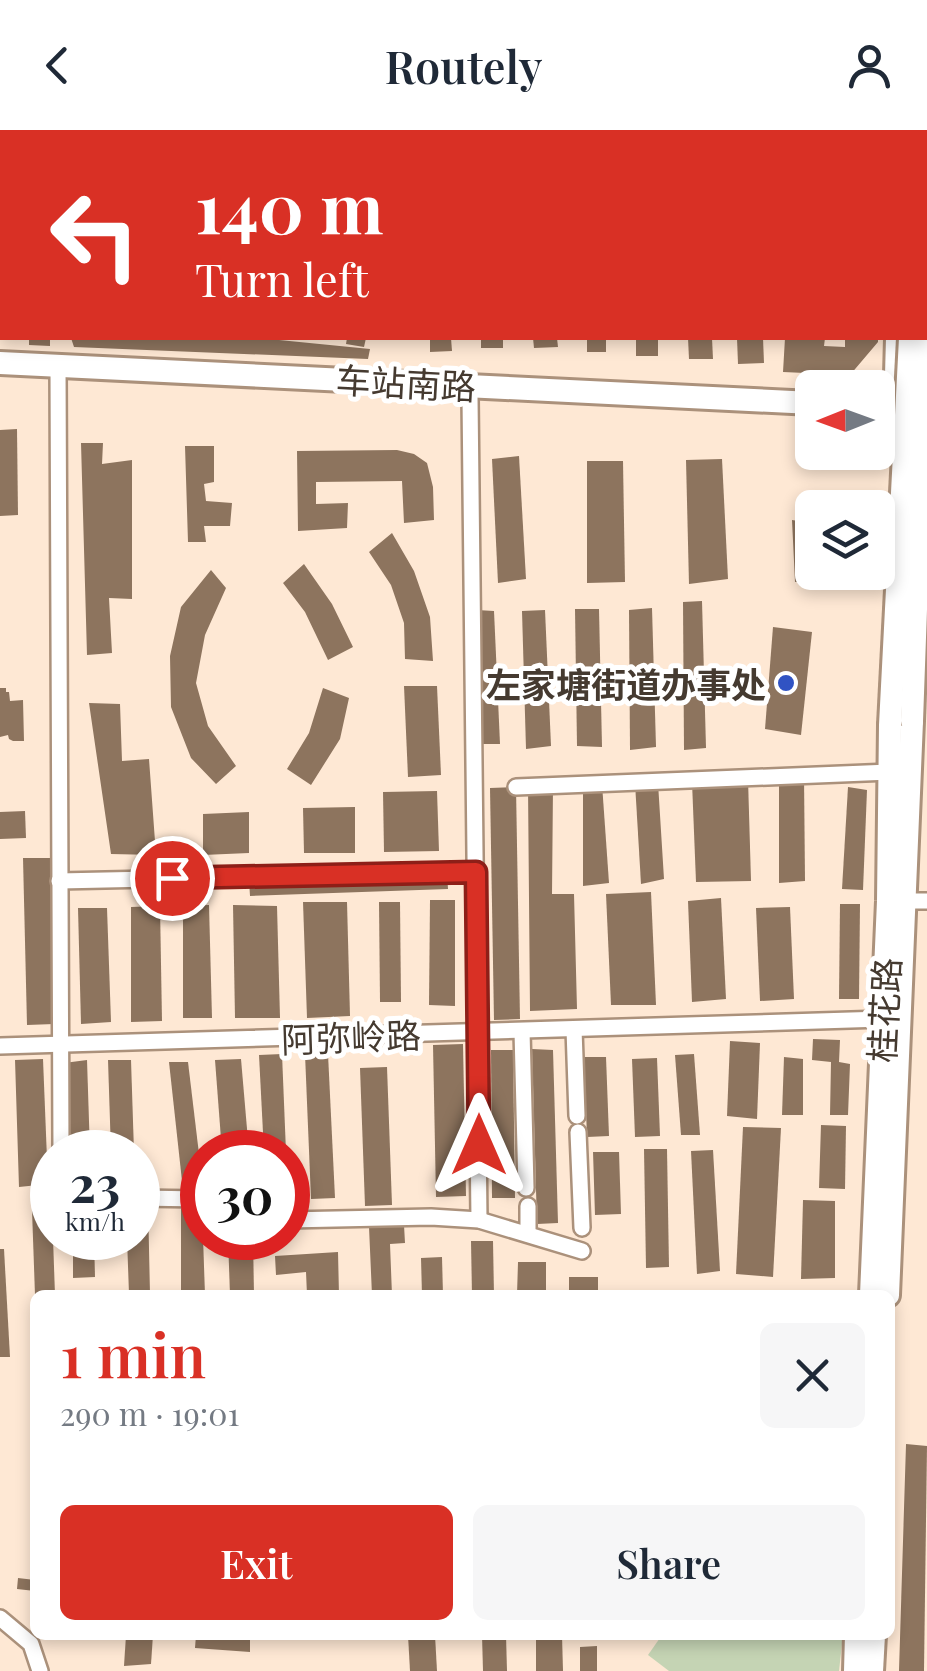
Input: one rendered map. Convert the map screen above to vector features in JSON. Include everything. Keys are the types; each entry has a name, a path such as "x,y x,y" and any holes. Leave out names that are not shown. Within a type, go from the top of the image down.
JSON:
{"main road":[{"path":"892,370 897,340"},
{"path":"900,772 910,340"},
{"path":"901,723 925,340"},
{"name":"车站南路","path":"0,363 58,372 795,417"},
{"name":"车站南路","path":"0,378 58,372 795,402"},
{"path":"895,412 927,403"},
{"path":"895,416 927,421"},
{"path":"885,470 883,732 900,772"},
{"path":"900,772 920,733 927,562"},
{"name":"桂花路","path":"888,1290 907,901 900,772"},
{"name":"桂花路","path":"871,1290 883,1019 907,901"},
{"path":"854,1671 856,1640"},
{"path":"872,1671 874,1640"}],"street":[{"path":"58,372 61,1130"},
{"path":"470,398 480,1220"},
{"path":"516,787 900,772"},
{"path":"59,881 476,872"},
{"name":"阿弥岭路","path":"0,1046 883,1019"},
{"path":"574,1029 582,1228"},
{"path":"522,1031 526,1188"},
{"path":"528,1206 528,1234"},
{"path":"310,1220 480,1220 582,1251"},
{"path":"0,1618 31,1644 40,1671"}],"green space":[{"path":"658,1640 842,1640 839,1671 669,1671 648,1655"}],"building":[{"path":"29,340 50,340 50,346 29,345"},
{"path":"72,340 279,340 370,349 368,359 74,347"},
{"path":"347,340 366,340 364,347 346,344"},
{"path":"430,340 451,340 452,351 430,352"},
{"path":"481,340 503,340 503,348 481,348"},
{"path":"533,340 557,340 558,347 534,348"},
{"path":"587,340 606,340 606,352 587,352"},
{"path":"636,340 658,340 658,356 636,356"},
{"path":"688,340 712,340 713,359 689,359"},
{"path":"737,340 763,340 764,363 738,364"},
{"path":"785,340 825,340 824,346 845,347 845,340 878,340 854,370 783,372"},
{"path":"17,429 18,515 0,516 0,430"},
{"path":"81,443 103,443 102,464 132,460 132,599 109,598 112,653 87,655"},
{"path":"185,446 214,446 214,482 204,484 206,501 232,503 230,526 204,526 206,542 188,542"},
{"path":"397,450 414,454 427,463 433,487 434,520 404,523 402,481 316,482 316,504 348,503 347,528 298,531 297,451"},
{"path":"519,456 526,579 498,583 492,459"},
{"path":"722,459 728,579 689,584 686,460"},
{"path":"587,461 623,461 625,582 587,583"},
{"path":"792,520 795,520 795,582"},
{"path":"392,533 414,571 430,617 433,661 405,659 404,623 391,585 369,552"},
{"path":"304,564 332,604 353,647 328,660 305,612 283,583"},
{"path":"211,570 226,588 205,635 196,683 208,726 236,766 216,784 191,758 171,707 170,656 181,607"},
{"path":"702,601 706,748 684,750 683,602"},
{"path":"652,608 656,747 630,750 629,610"},
{"path":"575,609 599,609 602,747 577,746"},
{"path":"477,610 494,611 500,744 480,744"},
{"path":"545,610 551,746 526,749 522,611"},
{"path":"773,627 812,632 801,735 765,729"},
{"path":"404,686 437,686 441,775 408,777"},
{"path":"0,688 6,688 10,701 23,700 24,741 13,741 8,735 0,737"},
{"path":"323,688 349,698 340,739 311,785 287,769 309,733"},
{"path":"89,703 120,704 122,761 149,759 156,855 111,854"},
{"path":"804,776 805,881 779,883 779,778"},
{"path":"748,779 751,881 696,882 692,782"},
{"path":"635,783 658,783 664,879 641,884"},
{"path":"602,784 609,883 583,886 583,785"},
{"path":"528,786 553,786 552,894 574,894 577,1009 530,1011"},
{"path":"516,787 520,1019 494,1020 490,788"},
{"path":"848,787 867,790 863,890 842,889"},
{"path":"437,791 439,851 384,852 383,792"},
{"path":"355,807 355,853 304,853 303,808"},
{"path":"25,811 26,838 0,839 0,812"},
{"path":"249,812 249,853 203,855 203,814"},
{"path":"23,858 50,858 54,1024 27,1025"},
{"path":"447,873 448,889 250,896 249,881"},
{"path":"651,892 656,1005 611,1005 606,894"},
{"path":"721,898 726,999 692,1002 688,901"},
{"path":"430,900 455,900 455,1006 429,1005"},
{"path":"303,902 347,902 350,1016 307,1018"},
{"path":"379,902 400,902 401,1002 380,1002"},
{"path":"840,904 860,904 859,999 839,999"},
{"path":"209,905 212,1018 183,1018 183,906"},
{"path":"233,905 277,906 280,1018 235,1018"},
{"path":"160,906 162,1021 131,1022 131,907"},
{"path":"790,907 794,999 760,1001 756,908"},
{"path":"78,908 107,908 111,1022 81,1024"},
{"path":"813,1039 840,1040 839,1062 850,1064 848,1115 830,1115 831,1062 812,1060"},
{"path":"730,1041 760,1043 757,1119 727,1116"},
{"path":"463,1044 466,1196 436,1197 433,1045"},
{"path":"532,1049 553,1050 558,1223 537,1224"},
{"path":"491,1050 513,1050 515,1198 492,1198"},
{"path":"282,1054 285,1130 263,1130 259,1055"},
{"path":"305,1054 328,1054 335,1198 311,1199"},
{"path":"694,1054 700,1135 681,1135 675,1055"},
{"path":"584,1057 606,1057 609,1136 587,1137"},
{"path":"784,1057 803,1059 803,1115 782,1115"},
{"path":"657,1058 660,1136 635,1137 632,1059"},
{"path":"43,1059 46,1130 30,1130 30,1186 19,1187 15,1060"},
{"path":"241,1059 247,1130 220,1130 215,1060"},
{"path":"87,1060 89,1130 66,1130 64,1063"},
{"path":"108,1060 131,1060 133,1130 110,1130"},
{"path":"169,1062 188,1062 196,1130 180,1130 180,1163"},
{"path":"387,1067 392,1205 365,1206 360,1068"},
{"path":"821,1125 846,1126 845,1189 819,1188"},
{"path":"743,1127 781,1128 773,1277 736,1274"},
{"path":"644,1149 667,1149 669,1267 646,1268"},
{"path":"713,1150 720,1271 697,1274 691,1151"},
{"path":"593,1152 619,1152 621,1214 595,1215"},
{"path":"803,1200 835,1201 835,1278 801,1279"},
{"path":"404,1225 405,1243 390,1244 392,1290 372,1290 369,1227"},
{"path":"471,1241 493,1241 494,1290 472,1290"},
{"path":"0,1249 4,1249 10,1357 0,1357"},
{"path":"338,1252 339,1290 307,1290 306,1272 276,1275 275,1260 310,1260 310,1254"},
{"path":"442,1257 443,1290 422,1290 421,1258"},
{"path":"34,1260 54,1260 55,1290 35,1290"},
{"path":"73,1260 95,1260 95,1277 73,1278"},
{"path":"128,1260 149,1260 150,1290 129,1290"},
{"path":"181,1260 204,1260 205,1290 181,1290"},
{"path":"229,1260 253,1260 254,1290 230,1290"},
{"path":"518,1262 546,1262 546,1290 517,1290"},
{"path":"569,1277 598,1277 598,1290 569,1290"},
{"path":"906,1444 927,1446 924,1671 899,1671"},
{"path":"18,1578 30,1579 30,1590 17,1589"},
{"path":"126,1640 153,1640 151,1664 124,1666"},
{"path":"196,1640 250,1640 250,1652 195,1648"},
{"path":"408,1640 435,1640 437,1671 410,1671"},
{"path":"482,1640 506,1640 507,1671 483,1671"},
{"path":"536,1640 562,1640 563,1671 536,1671"},
{"path":"597,1646 597,1671 580,1671 580,1647"}],"place":[{"name":"左家塘街道办事处","path":"786,683"}],"route":[{"path":"172,878 476,872 479,1145"}]}
